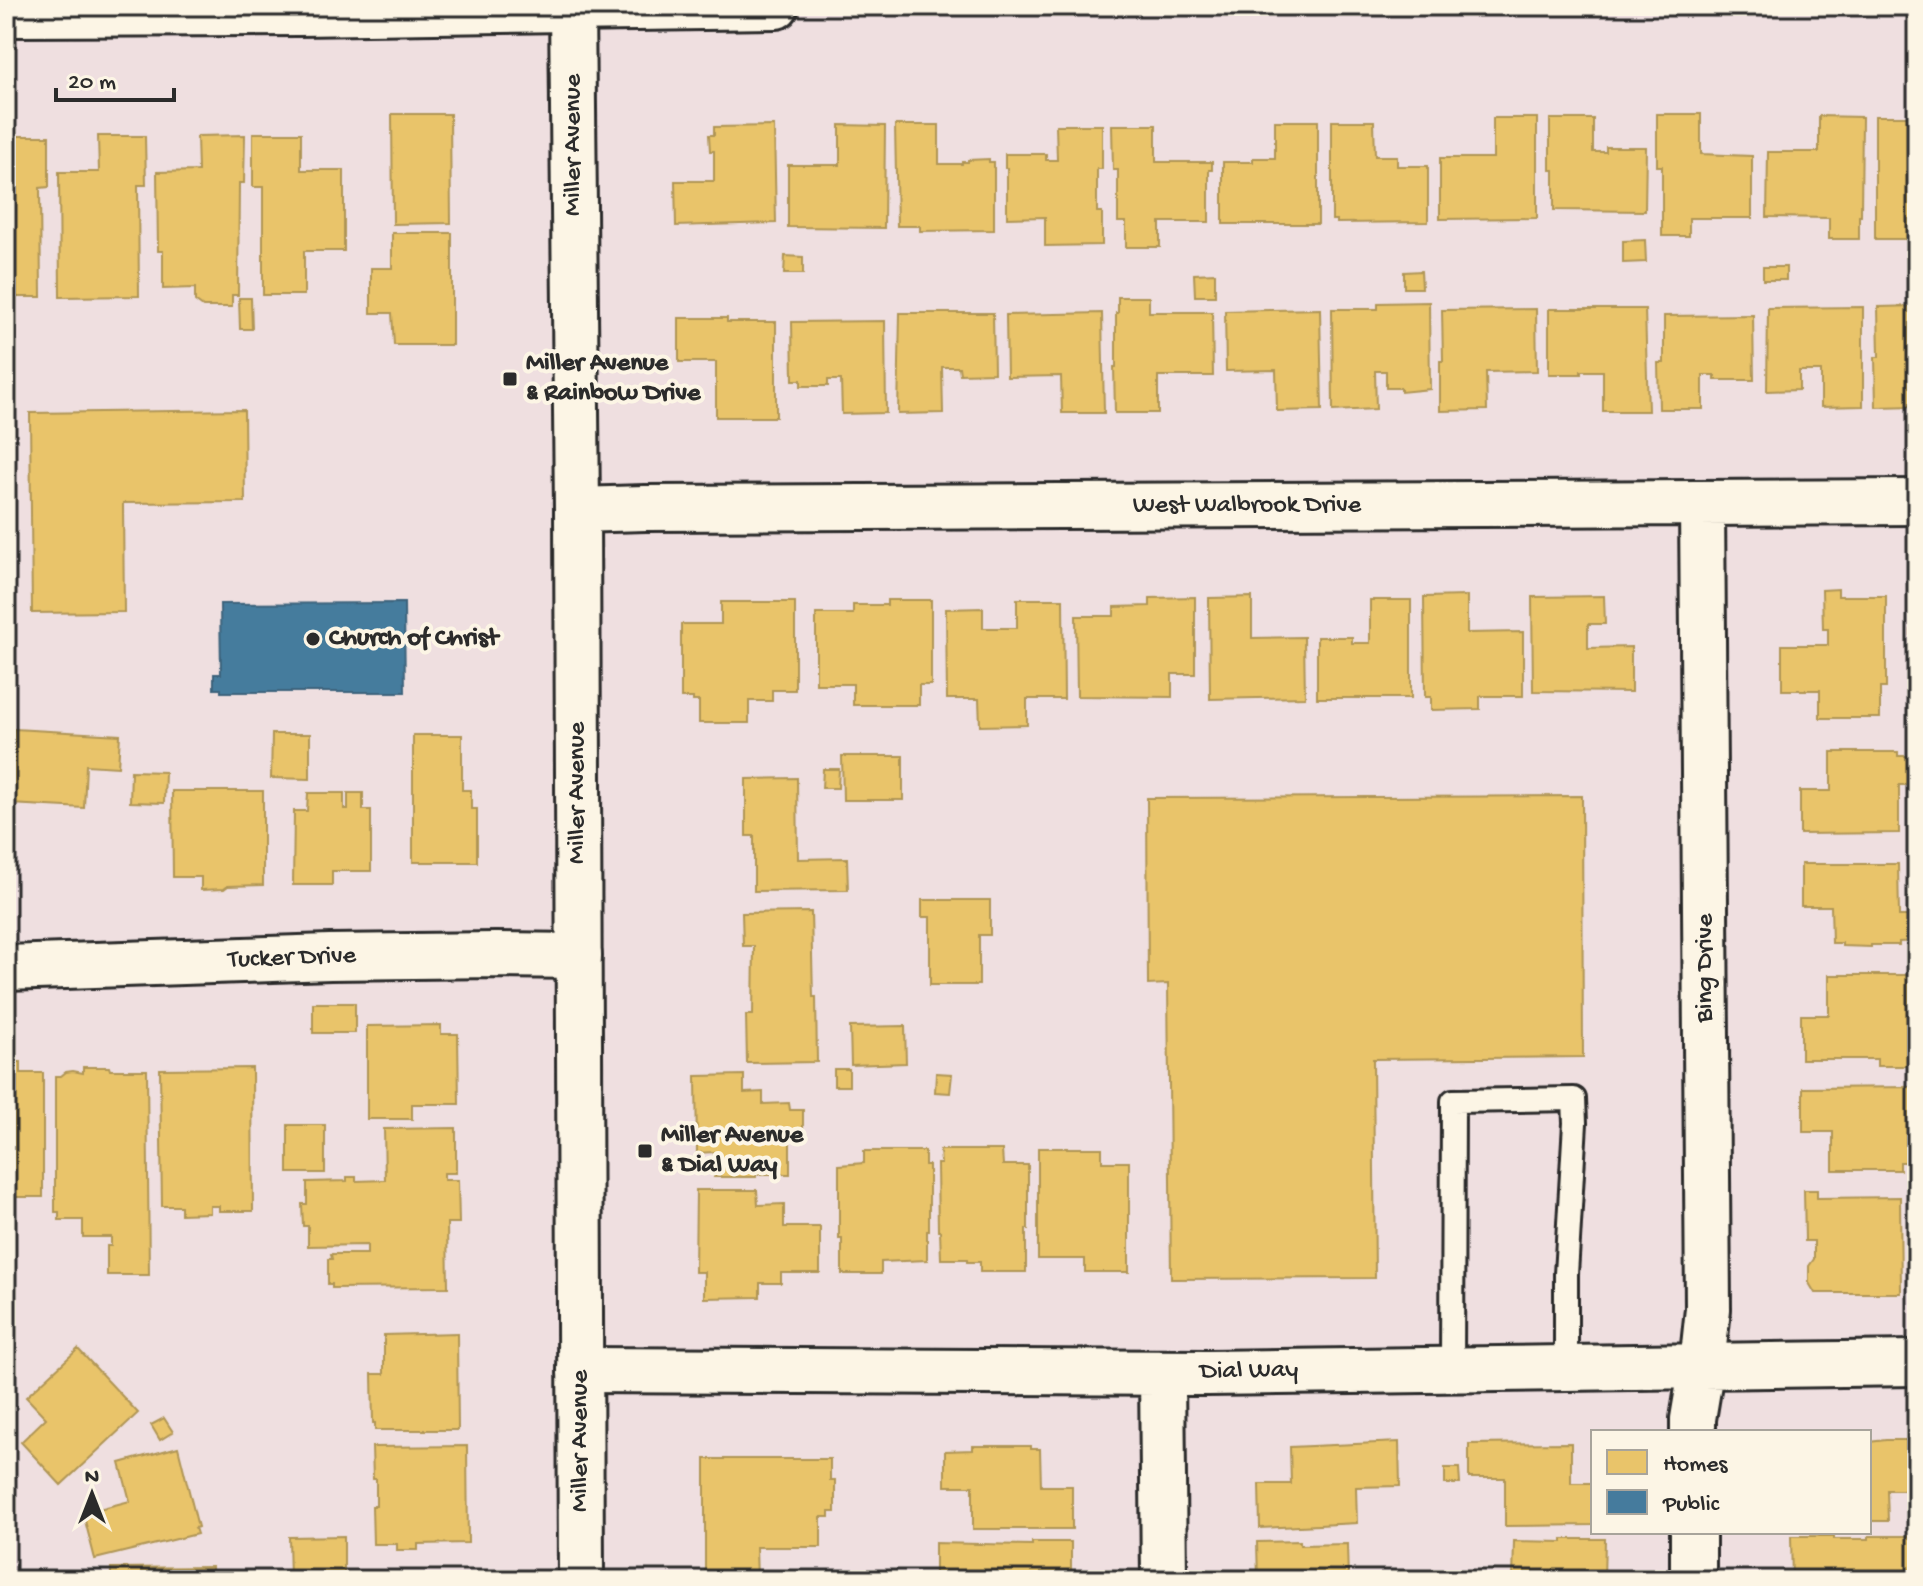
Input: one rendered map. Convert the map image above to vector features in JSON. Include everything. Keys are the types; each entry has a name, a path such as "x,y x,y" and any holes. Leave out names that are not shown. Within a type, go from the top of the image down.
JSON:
{"street":[{"path":"6,14 776,6"},
{"name":"Miller Avenue","path":"572,7 581,1580"},
{"name":"West Walbrook Drive","path":"577,510 1917,502"},
{"name":"Bing Drive","path":"1693,1430 1708,1309 1702,504"},
{"name":"Tucker Drive","path":"6,968 330,957 579,956"},
{"name":"Dial Way","path":"580,1370 1162,1373 1917,1363"},
{"path":"1162,1373 1164,1580"},
{"path":"1693,1534 1693,1580"}],"lane":[{"path":"1452,1369 1453,1101 1574,1099 1566,1274 1566,1368"}],"building: Homes":[{"path":"1910,110 1917,110 1917,239 1875,239 1875,116 1910,116"},
{"path":"392,114 450,114 451,223 393,224"},
{"path":"1657,114 1701,114 1701,154 1752,156 1752,218 1689,218 1689,236 1662,236 1662,166 1657,166"},
{"path":"1819,116 1862,117 1859,239 1829,239 1829,218 1767,217 1768,152 1819,152"},
{"path":"1493,118 1537,118 1537,218 1440,219 1440,158 1493,158"},
{"path":"1550,119 1593,119 1593,152 1606,152 1606,147 1646,147 1645,211 1554,210"},
{"path":"1275,121 1318,121 1318,224 1223,224 1223,162 1275,158"},
{"path":"1332,121 1374,121 1375,156 1397,156 1397,166 1428,166 1428,222 1337,223 1337,220 1332,220"},
{"path":"840,125 885,126 884,228 788,227 788,165 840,165"},
{"path":"895,125 939,125 939,164 989,159 989,162 994,162 994,230 920,231 920,226 897,226"},
{"path":"1056,125 1102,125 1102,169 1097,169 1097,212 1102,212 1102,245 1045,246 1045,217 1007,218 1005,154 1046,154 1046,160 1057,160"},
{"path":"1112,125 1156,125 1156,162 1212,162 1212,170 1209,170 1209,222 1160,222 1160,247 1126,247 1126,222 1118,222 1118,170 1113,170"},
{"path":"774,126 776,223 676,226 675,181 714,181 714,151 710,151 709,135 714,135 714,127"},
{"path":"253,133 301,133 301,170 344,170 344,251 304,251 304,295 263,295 263,187 253,187"},
{"path":"245,135 244,183 239,183 238,295 232,295 232,307 203,307 195,301 195,288 163,289 163,251 158,251 157,172 198,171 197,136"},
{"path":"6,136 49,136 49,187 40,188 41,297 6,297"},
{"path":"98,136 145,136 146,185 138,185 139,296 60,297 59,172 99,172"},
{"path":"392,233 452,233 452,345 394,345 392,313 371,313 371,268 392,268"},
{"path":"1645,240 1646,262 1623,263 1623,241"},
{"path":"785,256 803,257 803,274 784,274"},
{"path":"1763,267 1786,267 1786,280 1763,280"},
{"path":"1421,271 1422,288 1404,288 1404,272"},
{"path":"1215,273 1215,296 1195,296 1194,274"},
{"path":"1118,297 1149,297 1149,312 1212,312 1213,376 1158,376 1158,413 1115,413"},
{"path":"239,298 251,298 252,329 240,329"},
{"path":"1429,302 1430,389 1401,392 1401,388 1386,388 1386,371 1375,371 1376,409 1333,411 1332,309 1378,309 1378,303"},
{"path":"1917,306 1917,406 1876,407 1878,307"},
{"path":"1863,307 1863,406 1821,407 1821,371 1799,371 1799,390 1767,391 1768,308"},
{"path":"1320,309 1322,410 1277,411 1276,370 1226,371 1225,311"},
{"path":"1536,309 1537,371 1486,372 1487,410 1440,411 1442,310"},
{"path":"1549,309 1645,309 1648,411 1603,411 1603,371 1549,374"},
{"path":"900,313 993,313 994,373 960,374 959,367 942,367 943,413 898,414"},
{"path":"1102,313 1104,413 1062,413 1061,376 1007,377 1006,315"},
{"path":"1753,315 1754,380 1715,380 1715,375 1703,375 1703,409 1659,409 1658,363 1664,363 1664,316"},
{"path":"679,318 776,322 776,417 716,417 716,362 679,362"},
{"path":"885,321 886,413 842,414 841,380 828,380 828,386 801,386 801,380 793,380 792,322"},
{"path":"244,410 245,502 123,503 124,612 32,613 30,413"},
{"path":"1838,589 1838,596 1886,596 1886,688 1880,688 1880,718 1820,718 1820,690 1782,690 1782,645 1828,645 1828,629 1823,629 1822,590"},
{"path":"1911,594 1917,594 1917,694 1916,641 1911,641"},
{"path":"1467,596 1467,633 1523,632 1523,696 1480,696 1480,709 1431,710 1431,697 1425,697 1424,597"},
{"path":"1604,596 1605,624 1588,624 1588,648 1631,647 1631,692 1533,691 1532,597"},
{"path":"1195,597 1195,674 1172,674 1172,697 1077,696 1076,616 1114,616 1114,607 1150,606 1150,598"},
{"path":"1252,597 1252,638 1304,637 1305,697 1210,699 1209,598"},
{"path":"1017,599 1063,599 1064,699 1027,699 1027,725 980,726 979,699 947,699 946,609 983,608 983,628 1017,628"},
{"path":"887,600 931,600 931,685 919,685 919,705 853,705 853,684 816,684 816,614 853,614 853,605 887,605"},
{"path":"1370,600 1411,600 1411,698 1317,698 1317,637 1352,637 1352,643 1370,643"},
{"path":"721,602 795,602 795,690 772,690 772,701 749,701 749,723 699,723 699,701 681,698 681,624 721,624"},
{"path":"14,729 120,735 118,767 86,765 84,808 10,804"},
{"path":"272,734 310,734 310,779 271,778"},
{"path":"413,735 462,735 462,790 471,790 471,809 477,809 477,862 413,862"},
{"path":"1831,752 1898,752 1898,756 1917,756 1917,785 1899,785 1899,833 1800,834 1800,791 1831,791"},
{"path":"842,756 903,756 903,800 843,800"},
{"path":"823,769 839,769 838,788 822,788"},
{"path":"131,771 165,772 164,803 130,802"},
{"path":"797,778 798,859 847,858 848,890 754,891 754,836 746,836 746,779"},
{"path":"172,791 263,791 263,885 201,890 201,877 173,877"},
{"path":"308,793 344,793 344,809 348,809 348,793 363,793 363,810 371,810 371,871 332,871 332,885 293,885 294,811 307,811"},
{"path":"1582,796 1583,1057 1373,1059 1375,1278 1171,1279 1168,984 1148,985 1147,798"},
{"path":"1801,864 1898,864 1899,916 1917,916 1917,941 1871,947 1832,943 1831,906 1801,906"},
{"path":"922,900 990,900 990,935 979,935 979,985 930,985 930,917 922,917"},
{"path":"811,912 817,1062 747,1063 746,1015 753,1015 754,946 743,946 742,913"},
{"path":"1829,975 1917,975 1917,1066 1877,1066 1877,1059 1801,1059 1801,1015 1829,1015"},
{"path":"313,1003 355,1003 355,1033 313,1033"},
{"path":"441,1025 441,1034 458,1034 459,1104 412,1104 412,1119 367,1119 367,1026"},
{"path":"905,1026 906,1063 851,1065 850,1027"},
{"path":"6,1062 21,1062 21,1073 43,1073 43,1197 7,1197 6,1272"},
{"path":"83,1067 147,1070 149,1275 107,1275 107,1246 111,1246 111,1237 83,1237 83,1220 59,1220 59,1212 55,1212 55,1076 73,1071 83,1073"},
{"path":"252,1068 253,1211 219,1211 219,1206 210,1206 210,1213 181,1214 181,1206 162,1206 160,1069"},
{"path":"834,1069 849,1069 849,1086 834,1086"},
{"path":"936,1073 952,1074 950,1093 935,1092"},
{"path":"744,1075 744,1093 763,1092 763,1104 789,1103 790,1110 803,1110 803,1132 790,1132 790,1174 714,1177 714,1152 697,1153 696,1076"},
{"path":"1917,1087 1917,1162 1900,1162 1900,1170 1833,1170 1833,1132 1803,1132 1803,1088"},
{"path":"288,1125 325,1125 325,1173 288,1173"},
{"path":"456,1128 456,1173 444,1173 444,1180 458,1180 459,1223 447,1223 448,1287 332,1288 332,1284 328,1284 328,1259 332,1259 331,1254 367,1254 367,1245 308,1246 308,1226 303,1226 302,1204 307,1204 307,1182 347,1181 347,1177 356,1177 356,1181 385,1180 384,1129"},
{"path":"1038,1148 1102,1148 1102,1162 1129,1162 1129,1272 1085,1272 1085,1259 1038,1259"},
{"path":"940,1150 1002,1150 1003,1165 1028,1165 1026,1272 980,1272 980,1262 941,1259 937,1164 941,1164"},
{"path":"864,1151 925,1151 925,1165 929,1165 927,1260 881,1262 881,1274 842,1274 839,1165 864,1163"},
{"path":"696,1190 757,1190 758,1205 784,1204 784,1227 820,1227 820,1273 781,1273 781,1283 760,1283 760,1297 704,1298 704,1272 695,1272"},
{"path":"1804,1190 1817,1190 1817,1198 1900,1197 1901,1293 1815,1293 1809,1283 1814,1241 1805,1241"},
{"path":"457,1333 458,1430 375,1430 372,1374 384,1374 384,1335"},
{"path":"6,1345 11,1345 11,1407 6,1407"},
{"path":"78,1349 138,1413 61,1485 21,1442 46,1418 26,1397"},
{"path":"164,1418 173,1432 160,1440 151,1425"},
{"path":"1917,1440 1917,1490 1887,1490 1888,1521 1871,1521 1871,1442"},
{"path":"1399,1442 1400,1486 1356,1487 1357,1523 1260,1528 1259,1484 1291,1484 1290,1447"},
{"path":"1571,1443 1571,1483 1591,1483 1591,1525 1505,1526 1505,1478 1469,1478 1469,1444"},
{"path":"467,1446 468,1543 418,1544 418,1550 397,1550 397,1544 373,1544 372,1506 376,1506 376,1479 373,1479 372,1447"},
{"path":"973,1446 1031,1446 1031,1449 1040,1449 1041,1486 1072,1486 1072,1529 973,1529 973,1486 945,1486 945,1451 973,1450"},
{"path":"178,1447 198,1527 195,1528 197,1534 95,1559 83,1513 130,1501 120,1463"},
{"path":"705,1459 830,1459 830,1480 835,1480 835,1512 829,1512 829,1517 821,1517 821,1547 756,1547 757,1580 705,1580"},
{"path":"1445,1468 1459,1468 1460,1484 1445,1484"},
{"path":"344,1536 344,1580 290,1580 289,1537"},
{"path":"1791,1536 1869,1539 1869,1536 1917,1536 1917,1577 1792,1580"},
{"path":"1563,1539 1605,1539 1604,1580 1513,1580 1514,1541 1563,1542"},
{"path":"1300,1541 1300,1545 1347,1544 1348,1580 1258,1580 1257,1542"},
{"path":"1032,1542 1071,1542 1071,1580 935,1580 935,1543 1032,1545"},
{"path":"212,1567 212,1580 111,1580 111,1568"}],"building: Public":[{"name":"Church of Christ","path":"404,603 405,692 221,692 221,689 214,689 214,674 221,674 220,604"}],"place":[{"name":"Miller Avenue & Rainbow Drive","path":"510,379"},
{"name":"Church of Christ","path":"313,639"},
{"name":"Miller Avenue & Dial Way","path":"645,1151"}]}
